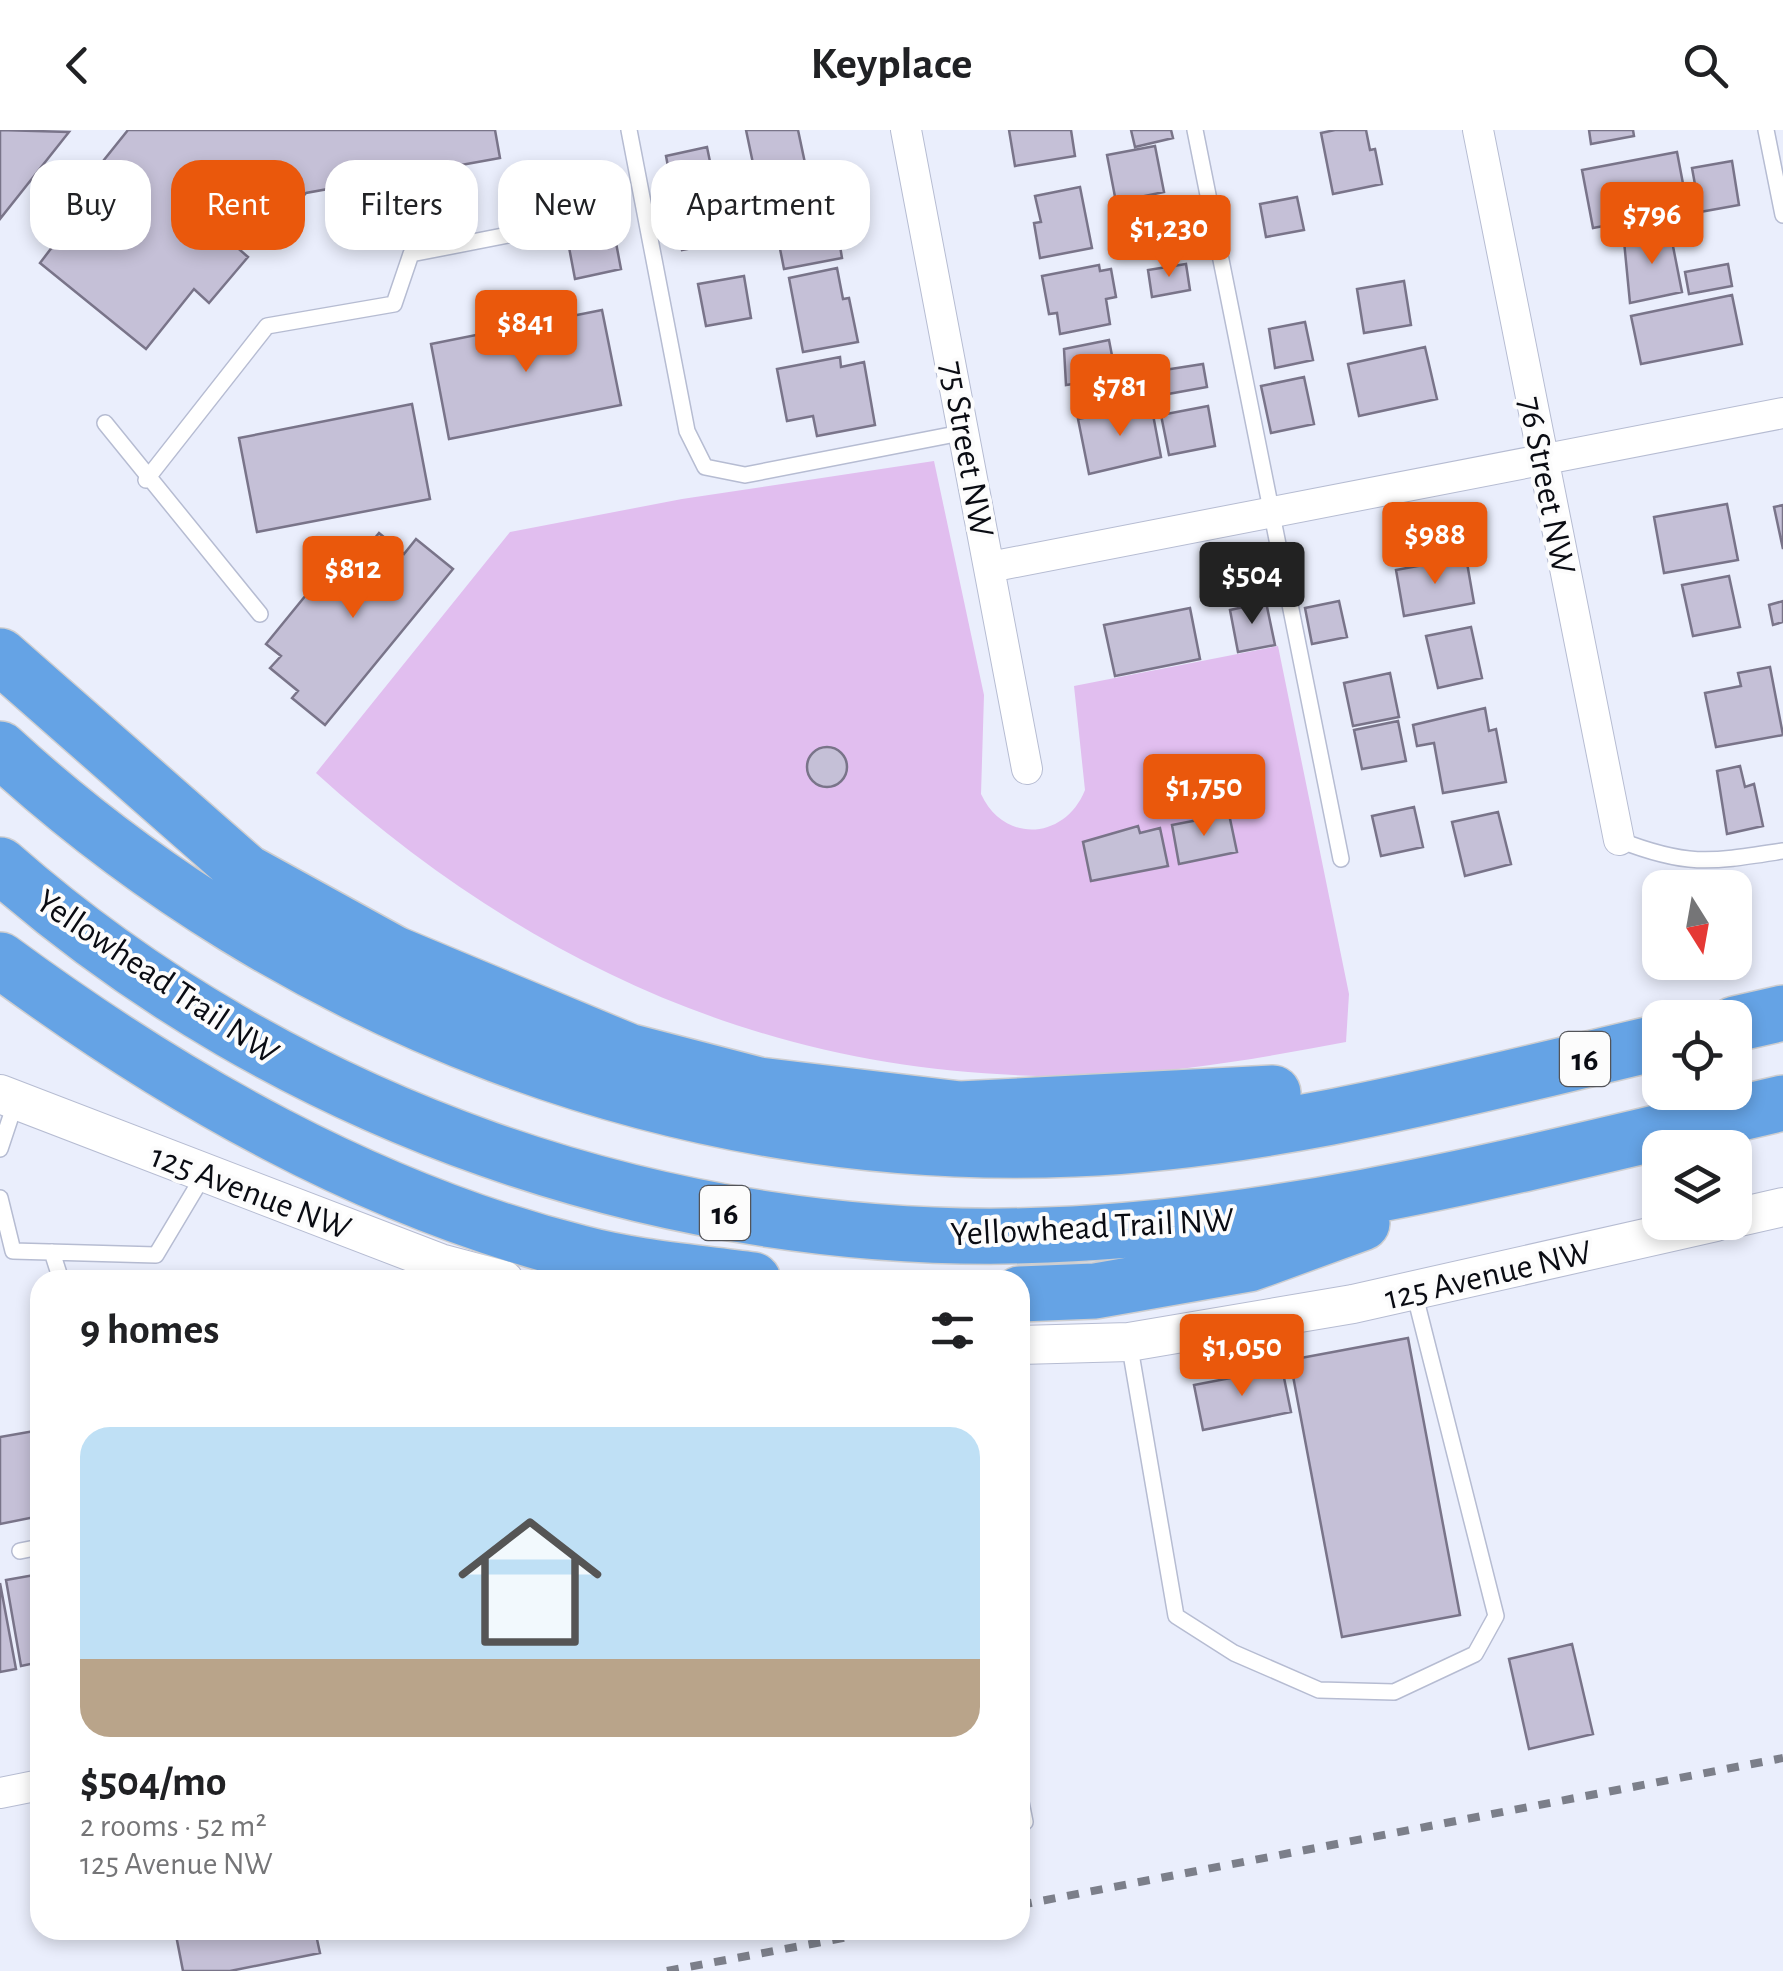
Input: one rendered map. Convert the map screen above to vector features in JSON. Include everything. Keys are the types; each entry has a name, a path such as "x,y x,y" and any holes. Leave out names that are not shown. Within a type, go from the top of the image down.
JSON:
{"highway":[{"path":"0,656 246,872 395,954 628,1051 759,1085 960,1109 1081,1106 1511,1077"},
{"name":"16","path":"0,749 47,792 147,870 273,951 384,1011 562,1078 695,1113 816,1136 960,1152 1077,1149 1240,1130 1511,1077 1642,1046"},
{"name":"Yellowhead Trail NW","path":"0,866 117,956 220,1026 317,1078 444,1133 599,1184 696,1208 834,1228 923,1235 1049,1235 1260,1215 1531,1162 1783,1104"},
{"path":"0,960 76,1016 198,1089 387,1190 581,1254 687,1270"},
{"path":"1752,1020 1783,1012"},
{"path":"1030,1294 1095,1291 1250,1264 1531,1162"}],"street":[{"name":"75 Street NW","path":"906,130 1027,769"},
{"name":"76 Street NW","path":"1478,130 1619,840"},
{"path":"990,567 1783,414"},
{"name":"125 Avenue NW","path":"8,1098 466,1270"},
{"path":"1752,1214 1783,1208"},
{"name":"125 Avenue NW","path":"1030,1345 1129,1342 1413,1290 1642,1239"},
{"path":"0,1793 30,1787"}],"lane":[{"path":"629,130 687,431 704,467 745,475 966,432"},
{"path":"1195,130 1268,512 1341,859"},
{"path":"1766,130 1783,215"},
{"path":"146,480 267,326 394,304 411,254 498,238"},
{"path":"104,424 146,480 260,614"},
{"path":"1619,840 1670,860 1716,861 1783,852"},
{"path":"0,1150 8,1098"},
{"path":"0,1198 13,1251 156,1255 204,1173"},
{"path":"52,1252 58,1270"},
{"path":"1129,1342 1176,1616 1234,1653 1319,1690 1394,1692 1475,1654 1496,1616 1413,1290"},
{"path":"20,1550 30,1548"}],"shaded area":[{"path":"934,461 984,695 981,794 1004,822 1034,830 1049,826 1076,807 1085,790 1074,686 1278,646 1349,994 1346,1042 1227,1063 1107,1075 994,1074 886,1062 781,1039 681,1005 584,961 491,908 402,845 316,773 510,532 682,499"}],"building":[{"path":"0,130 69,132 47,160 30,160 30,181 0,219"},
{"path":"128,130 495,130 500,158 478,162 325,160 325,190 305,194 305,160 171,160 171,250 240,250 248,257 209,303 194,289 146,349 40,263 50,250 151,250 151,160 104,160"},
{"path":"746,130 798,130 804,160 752,160"},
{"path":"1009,130 1071,130 1075,156 1015,166"},
{"path":"1131,130 1171,130 1173,138 1135,147"},
{"path":"1366,130 1370,150 1375,149 1382,184 1333,194 1321,133"},
{"path":"1589,130 1633,130 1634,136 1591,144"},
{"path":"1155,146 1164,192 1116,202 1107,155"},
{"path":"707,147 710,160 667,160 666,156"},
{"path":"1677,152 1688,210 1593,228 1582,170"},
{"path":"1732,161 1739,205 1700,212 1692,168"},
{"path":"1080,187 1092,248 1040,258 1034,223 1041,222 1035,196"},
{"path":"1297,197 1304,230 1266,237 1260,204"},
{"path":"1670,231 1682,292 1630,303 1624,241"},
{"path":"570,250 617,250 621,269 575,279"},
{"path":"780,250 841,250 842,258 784,269"},
{"path":"1186,264 1190,290 1152,297 1148,270"},
{"path":"1728,264 1732,286 1689,294 1685,272"},
{"path":"1099,265 1100,271 1111,269 1116,297 1106,299 1110,324 1060,334 1057,313 1049,314 1042,276"},
{"path":"837,268 843,299 849,298 858,342 803,352 789,278"},
{"path":"744,276 751,318 706,326 698,284"},
{"path":"1404,281 1411,325 1364,333 1357,289"},
{"path":"1732,295 1742,344 1641,364 1631,316"},
{"path":"602,310 621,405 449,439 431,344"},
{"path":"1305,322 1313,360 1275,368 1269,329"},
{"path":"1109,340 1119,392 1076,400 1073,384 1066,385 1064,349"},
{"path":"1425,347 1437,399 1359,416 1348,364"},
{"path":"840,357 841,367 864,362 875,425 817,436 813,416 787,421 777,369"},
{"path":"1203,364 1207,387 1168,394 1164,370"},
{"path":"1304,377 1314,424 1271,433 1261,386"},
{"path":"412,404 430,499 257,532 239,438"},
{"path":"1151,404 1161,457 1089,474 1078,419"},
{"path":"1208,406 1215,446 1169,455 1161,415"},
{"path":"1727,504 1738,560 1664,573 1654,517"},
{"path":"1783,505 1783,549 1774,507"},
{"path":"379,533 404,554 416,539 453,569 325,725 292,698 298,691 270,668 281,656 266,644 333,562 341,568 363,541 369,545"},
{"path":"1466,557 1474,603 1404,616 1396,570"},
{"path":"1729,576 1740,627 1693,636 1682,585"},
{"path":"1339,601 1347,637 1312,644 1305,608"},
{"path":"1783,601 1783,622 1773,625 1769,605"},
{"path":"1266,602 1275,645 1238,652 1230,610"},
{"path":"1190,608 1200,659 1115,676 1104,625"},
{"path":"1471,627 1482,678 1438,688 1426,636"},
{"path":"1770,667 1783,735 1716,747 1705,693 1741,686 1738,673"},
{"path":"1390,673 1399,717 1353,726 1344,683"},
{"path":"1485,708 1489,731 1496,729 1506,782 1443,793 1434,743 1417,746 1413,725"},
{"path":"1398,721 1406,761 1362,769 1354,730"},
{"path":"827,747 841,753 847,767 841,781 827,787 813,781 807,767 813,753"},
{"path":"1740,766 1745,787 1754,784 1763,826 1727,834 1717,771"},
{"path":"1414,807 1423,847 1381,856 1372,816"},
{"path":"1498,812 1511,864 1465,876 1452,822"},
{"path":"1229,814 1237,852 1179,864 1172,825"},
{"path":"1138,826 1140,833 1160,828 1168,866 1091,881 1083,842"},
{"path":"1408,1338 1460,1615 1342,1637 1290,1360"},
{"path":"1282,1368 1291,1412 1203,1430 1194,1385"},
{"path":"30,1432 30,1518 0,1524 0,1437"},
{"path":"30,1576 30,1664 21,1666 6,1580"},
{"path":"0,1583 16,1669 0,1672"},
{"path":"1572,1644 1593,1734 1529,1749 1509,1659"},
{"path":"177,1940 317,1940 320,1953 230,1971 183,1971"}],"railway":[{"path":"1030,1903 1783,1758"},
{"path":"667,1971 833,1940"}]}
